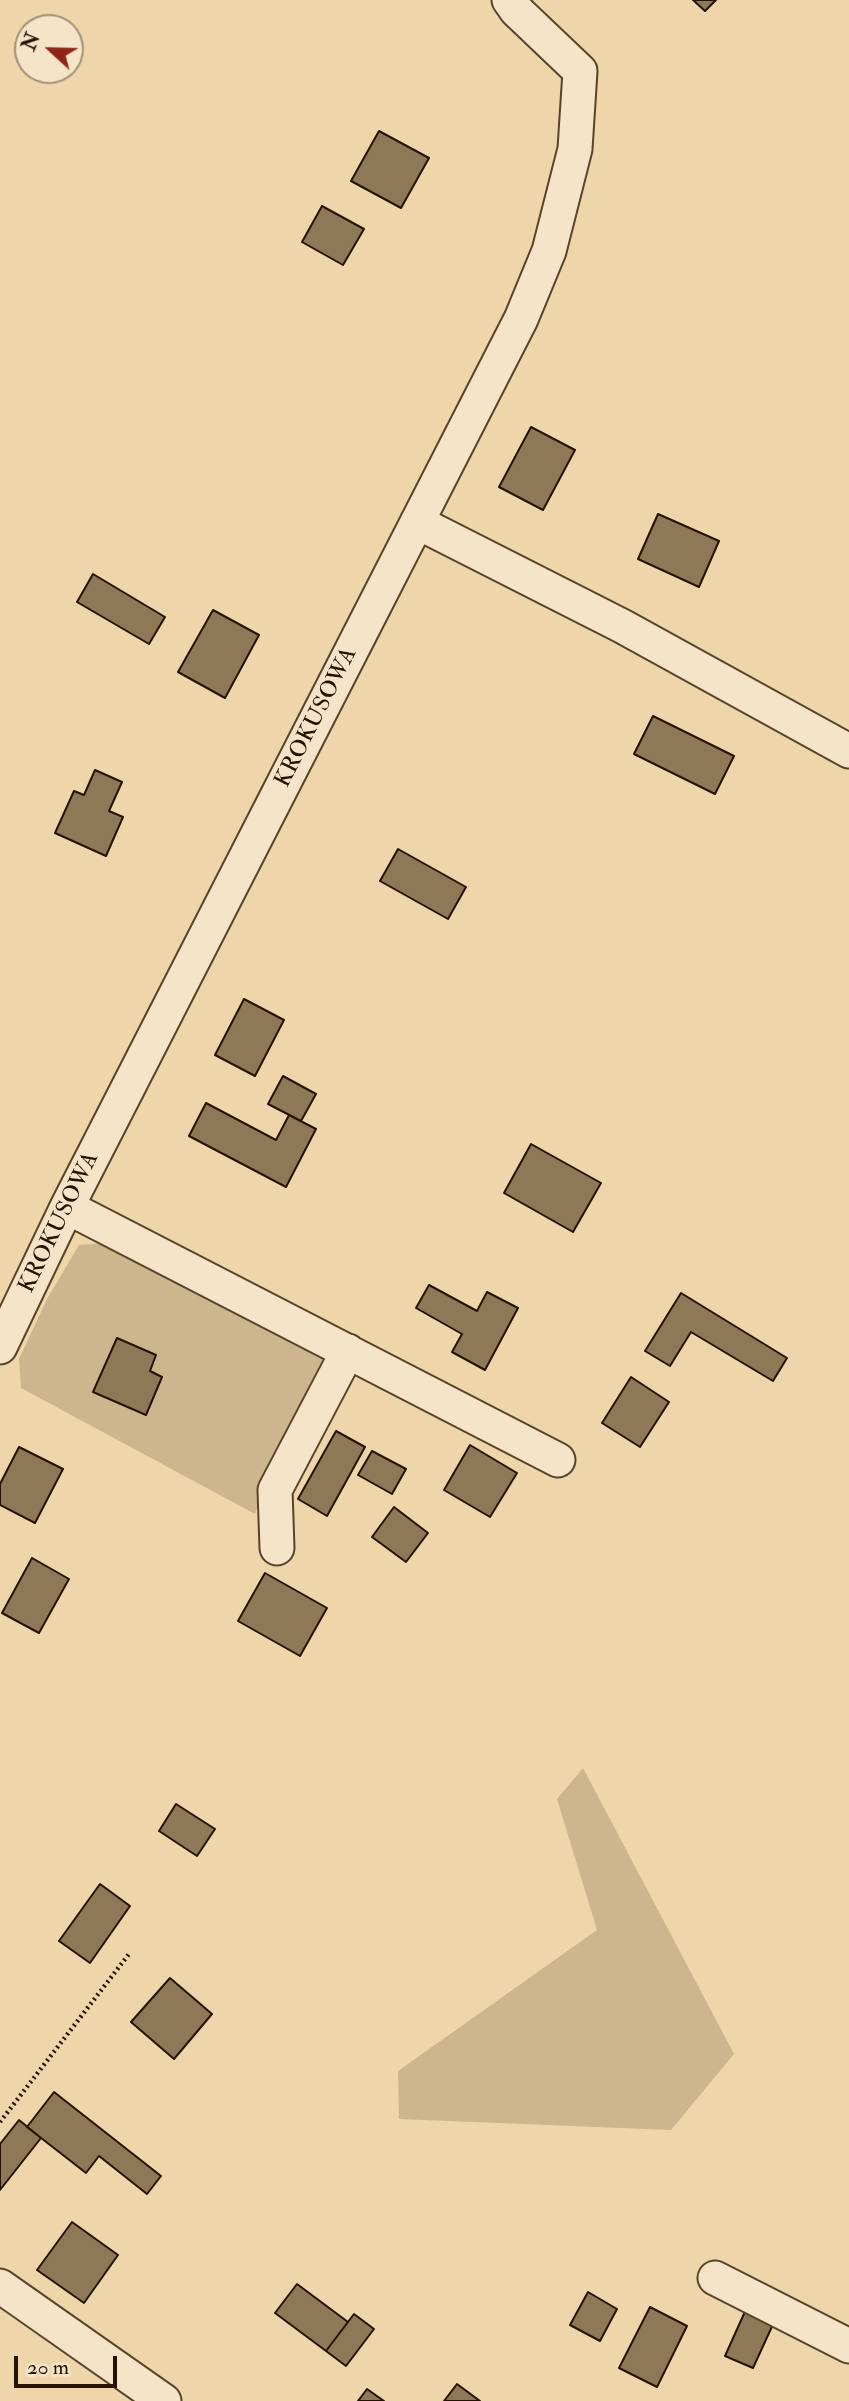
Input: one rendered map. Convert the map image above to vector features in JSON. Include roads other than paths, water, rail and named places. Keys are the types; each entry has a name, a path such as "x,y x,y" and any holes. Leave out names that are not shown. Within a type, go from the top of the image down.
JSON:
{"street":[{"name":"KROKUSOWA","path":"0,1347 67,1207 521,319 550,251 575,149 580,71 516,10 509,0"},
{"path":"417,523 622,626 849,751"},
{"path":"67,1207 558,1460"},
{"path":"277,1548 275,1490 348,1351"},
{"path":"715,2278 849,2346"},
{"path":"7,2300 164,2401"}]}
